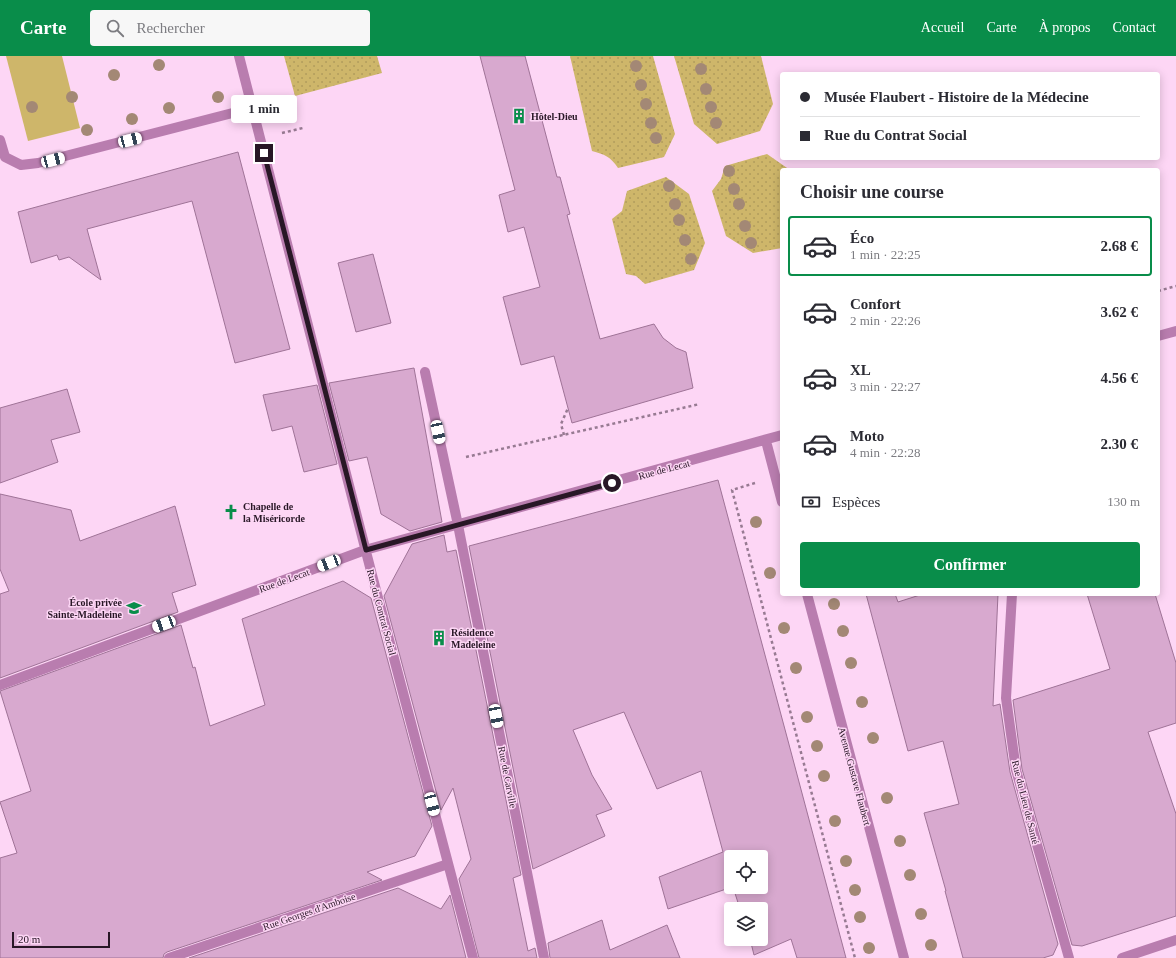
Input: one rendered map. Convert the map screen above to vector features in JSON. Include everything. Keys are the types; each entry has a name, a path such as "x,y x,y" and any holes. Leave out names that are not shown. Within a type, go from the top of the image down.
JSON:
{"street":[{"name":"Rue du Contrat Social","path":"239,56 473,958"},
{"path":"0,140 4,157 21,165 38,164 252,108"},
{"path":"1160,335 1176,331"},
{"name":"Rue de Carville","path":"425,372 458,525 544,958"},
{"name":"Rue de Lecat","path":"0,685 366,550 766,441 780,436"},
{"path":"766,441 780,494"},
{"name":"Avenue Gustave Flaubert","path":"808,596 904,958"},
{"name":"Rue du Lieu de Santé","path":"1012,596 1006,698 1016,770 1069,958"},
{"name":"Rue Georges d'Amboise","path":"169,958 448,864"},
{"path":"1122,958 1176,940"}],"path":[{"path":"275,134 302,128"},
{"path":"1160,290 1176,286"},
{"path":"444,462 700,404"},
{"path":"564,435 561,424 568,408"},
{"path":"776,477 732,490 856,958"}],"shaded area":[{"path":"6,56 62,56 80,128 28,141"},
{"path":"284,56 377,56 382,73 295,96"},
{"path":"570,56 653,56 675,134 664,157 618,168 607,156 592,151"},
{"path":"674,56 761,56 773,104 760,131 717,144 694,124"},
{"path":"767,154 787,168 780,168 780,248 753,253 726,236 712,191 721,179 725,166"},
{"path":"666,177 689,194 705,243 694,270 645,284 636,276 626,274 612,219 622,211 627,191"}],"building":[{"path":"480,56 525,56 557,177 560,177 570,214 567,215 600,339 654,324 663,338 676,348 686,352 693,388 572,423 554,356 521,365 503,297 540,287 524,227 508,232 499,195 515,190"},
{"path":"238,152 290,349 235,363 192,201 87,229 101,280 69,257 59,260 57,255 31,263 18,212"},
{"path":"373,254 391,323 356,332 338,263"},
{"path":"414,368 442,522 410,531 381,514 367,457 349,461 329,383"},
{"path":"317,385 337,464 304,472 292,426 272,431 263,395"},
{"path":"67,389 80,432 51,440 58,462 0,483 0,408"},
{"path":"718,480 846,958 797,958 791,939 754,955 752,946 768,946 768,902 738,902 735,894 768,894 768,850 724,850 724,890 668,909 659,877 723,852 701,771 657,789 624,712 573,730 592,775 612,809 596,815 605,836 533,869 469,546"},
{"path":"0,494 71,510 80,541 175,506 196,585 172,593 178,612 0,678 0,594 9,591 0,569"},
{"path":"444,535 447,552 456,550 521,875 513,878 528,951 535,948 537,958 479,958 459,879 471,859 453,788 441,810 384,596 412,544"},
{"path":"343,581 371,598 432,826 415,856 367,872 382,880 167,952 164,954 163,958 0,958 0,858 17,853 0,802 31,791 0,691 181,625 193,668 195,667 210,726 265,705 242,619"},
{"path":"867,596 896,596 898,602 917,596 998,596 993,706 1000,704 1010,772 1058,944 1053,955 1043,958 963,958 924,813 959,804 943,741 908,751"},
{"path":"1088,596 1156,596 1176,663 1176,723 1148,732 1176,814 1176,916 1082,946 1072,945 1022,769 1013,700 1110,669"},
{"path":"398,888 441,909 450,895 466,958 189,958"},
{"path":"602,920 610,950 667,925 680,958 550,958 548,943"}],"place":[{"name":"Hôtel-Dieu","path":"519,116"},
{"name":"Chapelle de la Miséricorde","path":"231,512"},
{"name":"École privée Sainte-Madeleine","path":"134,608"},
{"name":"Résidence Madeleine","path":"439,638"}],"route":[{"path":"264,153 366,550 612,483"}]}
